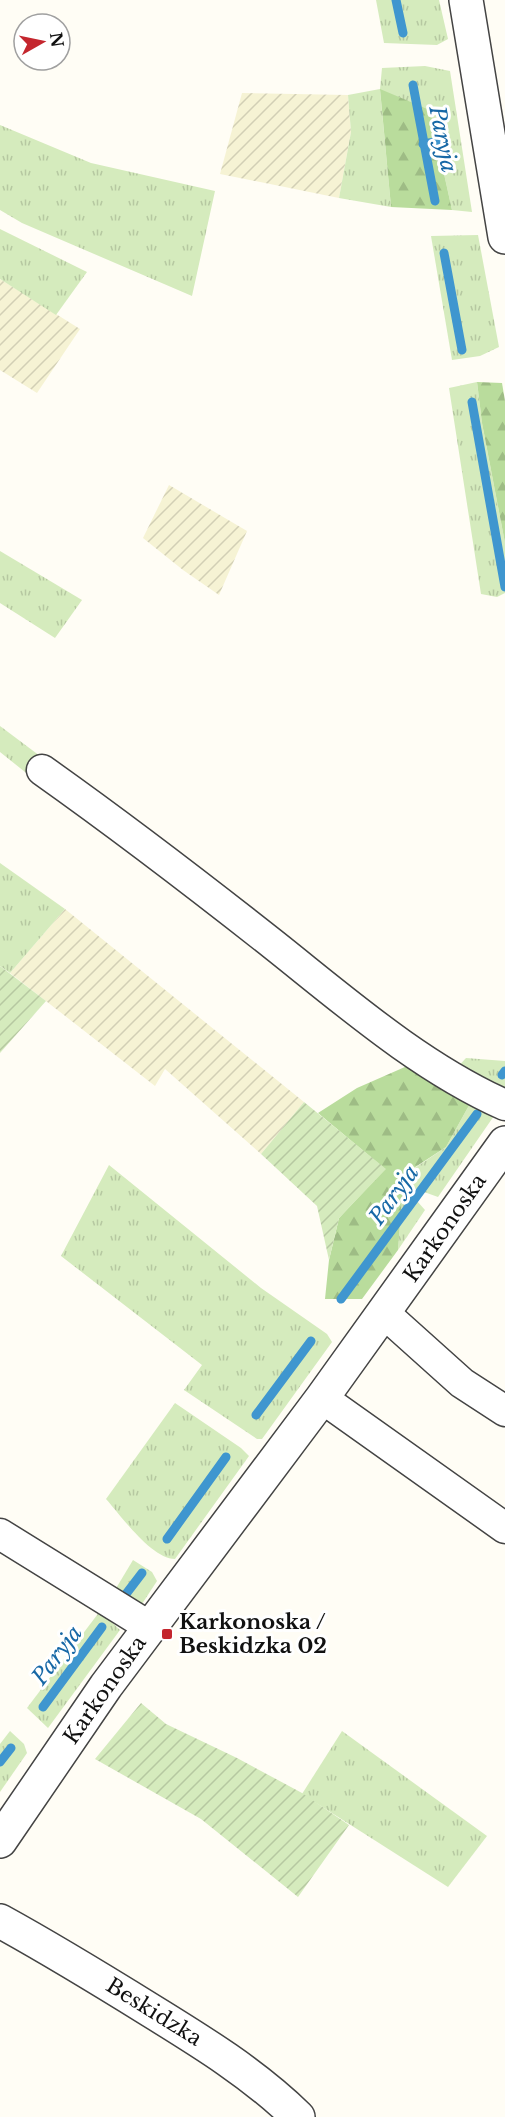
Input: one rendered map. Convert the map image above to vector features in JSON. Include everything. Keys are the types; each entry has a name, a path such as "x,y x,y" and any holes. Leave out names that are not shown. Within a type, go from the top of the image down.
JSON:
{"street":[{"path":"466,0 499,158 505,237"},
{"path":"42,770 139,839 370,1022 467,1088 505,1105"},
{"name":"Karkonoska","path":"0,1841 106,1686 322,1398 505,1143"},
{"path":"384,1313 462,1383 505,1411"},
{"path":"322,1398 505,1528"},
{"path":"0,1534 150,1628"},
{"name":"Beskidzka","path":"0,1921 57,1952 203,2042 266,2086 298,2117"}],"shaded area":[{"path":"242,93 348,95 351,132 339,198 220,174"},
{"path":"0,279 80,329 37,393 0,370"},
{"path":"169,485 247,531 219,595 143,538"},
{"path":"65,909 304,1102 261,1154 165,1069 155,1086 10,973"}],"green space":[{"path":"376,0 439,0 448,39 437,45 384,43"},
{"path":"425,66 450,71 472,212 452,210 430,110 380,90 391,207 339,198 351,132 348,95 380,89 382,68"},
{"path":"380,89 430,110 452,210 391,207"},
{"path":"0,125 91,163 215,191 192,296 22,223 0,210"},
{"path":"0,229 87,272 56,315 0,279"},
{"path":"478,235 499,347 480,356 452,360 431,236"},
{"path":"477,382 482,423 505,543 505,593 497,597 481,594 449,388"},
{"path":"477,382 502,383 505,401 505,543 482,423"},
{"path":"0,551 82,600 55,638 0,603"},
{"path":"0,726 40,756 30,776 0,752"},
{"path":"0,863 65,909 10,973 0,966"},
{"path":"0,966 46,1001 0,1053"},
{"path":"466,1058 505,1061 505,1094 454,1071"},
{"path":"414,1063 472,1100 446,1147 397,1179 403,1186 398,1250 362,1299 325,1299 329,1260 339,1218 385,1169 318,1113 357,1088"},
{"path":"472,1100 496,1113 438,1197 413,1188 409,1192 425,1210 398,1250 403,1186 397,1180 446,1147"},
{"path":"304,1102 386,1169 339,1218 329,1260 317,1206 261,1154"},
{"path":"109,1165 261,1288 327,1334 332,1342 262,1439 257,1439 184,1390 202,1365 61,1256"},
{"path":"175,1403 241,1448 249,1456 175,1559 166,1557 147,1544 106,1499"},
{"path":"133,1560 152,1572 157,1581 140,1607 115,1590"},
{"path":"100,1611 120,1630 48,1728 27,1708"},
{"path":"141,1703 166,1724 237,1758 302,1793 349,1825 298,1897 201,1819 95,1759"},
{"path":"10,1731 24,1744 27,1753 0,1792 0,1744"},
{"path":"342,1731 487,1836 448,1887 302,1794"}],"waterway":[{"name":"Paryja","path":"396,0 403,33"},
{"name":"Paryja","path":"413,85 435,201"},
{"path":"423,144 441,141"},
{"name":"Paryja","path":"444,253 462,350"},
{"name":"Paryja","path":"472,402 505,587"},
{"name":"Paryja","path":"502,1075 505,1071"},
{"name":"Paryja","path":"341,1299 477,1114"},
{"name":"Paryja","path":"256,1415 311,1341"},
{"name":"Paryja","path":"167,1539 226,1457"},
{"name":"Paryja","path":"126,1594 142,1573"},
{"name":"Paryja","path":"43,1707 102,1627"},
{"name":"Paryja","path":"0,1762 11,1748"}],"place":[{"name":"Karkonoska / Beskidzka 02","path":"167,1634"}]}
